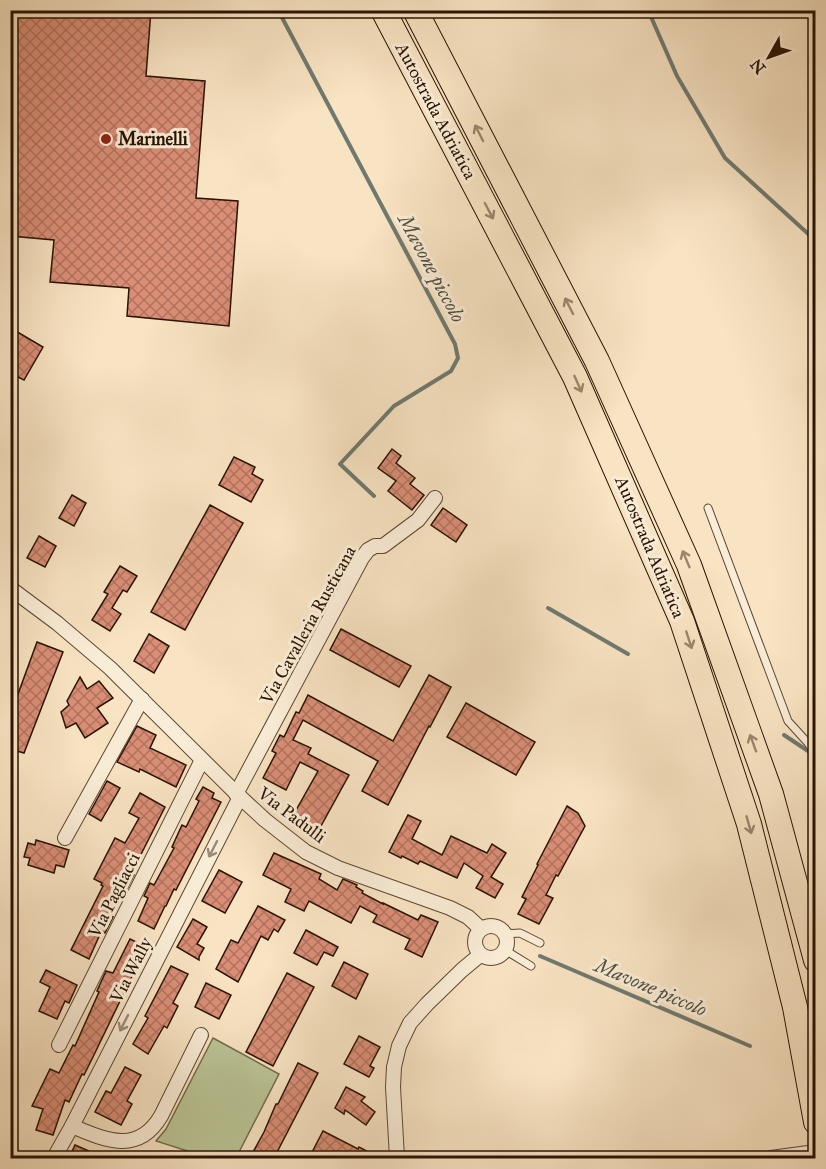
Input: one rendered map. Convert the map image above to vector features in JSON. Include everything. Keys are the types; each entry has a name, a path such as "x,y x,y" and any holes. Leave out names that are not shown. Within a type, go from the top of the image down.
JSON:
{"highway":[{"name":"Autostrada Adriatica","path":"383,10 575,377 682,621 749,824 795,1007 816,1122"},
{"name":"Autostrada Adriatica","path":"415,10 597,361 689,565 771,794 816,960"}],"street":[{"name":"Via Cavalleria Rusticana","path":"238,795 362,558 368,550 375,546 383,546 418,520 435,498"},
{"name":"Via Padulli","path":"10,588 57,623 110,668 238,795 265,820 306,852 338,868 450,908 468,917 480,929 494,926 505,934"},
{"path":"65,838 142,699"},
{"name":"Via Pagliacci","path":"58,1045 202,760"},
{"name":"Via Wally","path":"54,1158 238,795"},
{"path":"480,929 474,939 476,950 484,957 493,959 505,950 507,942 505,934"},
{"path":"397,1158 393,1087 394,1067 399,1046 410,1023 454,976 480,954"},
{"path":"72,1126 113,1141 130,1142 145,1134 154,1127 161,1116 201,1035"},
{"path":"771,1158 816,1152"}],"lane":[{"path":"708,508 788,721 808,743 816,756"},
{"path":"505,934 520,933 540,943"},
{"path":"505,950 531,966"}],"green space":[{"path":"213,1038 279,1074 236,1158 209,1158 156,1141 166,1129"}],"building":[{"name":"Marinelli","path":"10,10 151,10 146,76 205,81 196,198 238,201 229,326 127,316 129,288 50,282 54,240 10,236"},
{"path":"14,330 43,347 24,380 10,373 10,336"},
{"path":"392,449 401,456 396,463 415,478 410,484 424,495 412,510 388,491 396,481 378,468"},
{"path":"234,457 255,467 252,474 263,480 251,502 219,485"},
{"path":"72,495 86,503 74,526 59,518"},
{"path":"210,505 243,523 185,630 151,612"},
{"path":"443,508 467,525 456,542 431,525"},
{"path":"39,536 56,546 45,567 27,558"},
{"path":"120,566 137,576 127,592 123,590 112,608 121,614 110,631 92,620 108,594 104,592"},
{"path":"341,629 411,666 399,687 330,650"},
{"path":"149,634 169,646 154,673 134,661"},
{"path":"37,642 63,652 24,753 10,749 10,716"},
{"path":"429,675 451,687 388,805 362,791 378,761 303,720 293,740 311,748 308,754 349,775 316,835 290,821 318,771 300,762 286,790 263,778 276,753 272,751 280,735 284,737 296,712 299,713 308,695 393,741"},
{"path":"80,677 87,689 99,681 113,698 97,708 108,723 85,738 76,723 66,728 61,712 69,705 67,701"},
{"path":"466,703 535,742 516,775 447,737"},
{"path":"137,726 156,735 150,748 186,765 176,787 140,769 139,772 117,762"},
{"path":"107,781 120,788 101,821 89,814"},
{"path":"203,787 214,793 212,798 221,802 154,929 138,921 148,898 144,896 150,883 154,885 174,848 172,847 182,825 186,827"},
{"path":"140,793 165,807 131,874 134,875 127,889 124,887 110,916 113,917 105,933 101,932 89,959 71,950 103,886 94,879 115,838 125,843 139,818 129,813"},
{"path":"567,806 578,813 585,826 546,895 553,898 539,924 518,914 526,899 522,897"},
{"path":"408,815 421,821 412,839 442,855 451,836 487,853 492,844 506,853 491,877 503,884 495,898 476,888 483,876 464,863 457,878 420,861 418,864 389,852"},
{"path":"36,840 69,850 64,867 56,865 54,873 28,865 30,858 24,857 28,843 35,845"},
{"path":"274,853 321,874 319,879 337,890 343,879 357,885 356,887 363,891 362,893 418,920 421,915 438,922 422,957 405,949 410,939 373,922 377,915 360,906 351,923 309,901 304,911 285,902 291,889 263,875"},
{"path":"219,870 242,882 225,913 202,901"},
{"path":"258,906 285,920 278,932 274,929 268,940 261,936 238,982 216,969 231,940 238,943"},
{"path":"193,919 207,927 197,944 204,948 199,960 177,947"},
{"path":"306,930 338,947 333,956 324,952 317,965 294,953"},
{"path":"130,939 148,948 138,969 136,968 69,1102 65,1100 53,1135 36,1130 43,1109 32,1106 50,1069 59,1073 73,1045 75,1046 106,971 113,973"},
{"path":"344,962 368,974 356,999 332,986"},
{"path":"171,966 188,974 173,1003 178,1006 167,1028 164,1026 148,1054 133,1044 148,1018 145,1016"},
{"path":"46,970 77,985 69,1003 65,1001 57,1019 39,1011 50,987 40,982"},
{"path":"287,973 314,987 273,1066 246,1052"},
{"path":"206,983 231,995 219,1019 195,1007"},
{"path":"359,1036 380,1047 370,1066 374,1068 369,1077 344,1064"},
{"path":"298,1063 318,1073 274,1158 261,1158 252,1154 276,1104"},
{"path":"125,1067 141,1075 127,1101 132,1104 121,1125 95,1112 106,1091 111,1093"},
{"path":"346,1087 365,1097 361,1101 375,1112 366,1125 345,1110 344,1114 335,1108"},
{"path":"323,1131 358,1149 359,1147 380,1158 309,1158"},
{"path":"75,1145 105,1158 69,1158"}],"waterway":[{"name":"Mavone piccolo","path":"278,10 455,344 458,358 451,371 394,406 340,464 374,496"},
{"name":"Mavone piccolo","path":"648,10 677,76 725,158 816,241"},
{"name":"Mavone piccolo","path":"548,608 628,654"},
{"name":"Mavone piccolo","path":"784,735 808,751"},
{"name":"Mavone piccolo","path":"540,956 750,1046"}],"place":[{"name":"Marinelli","path":"106,139"}]}
